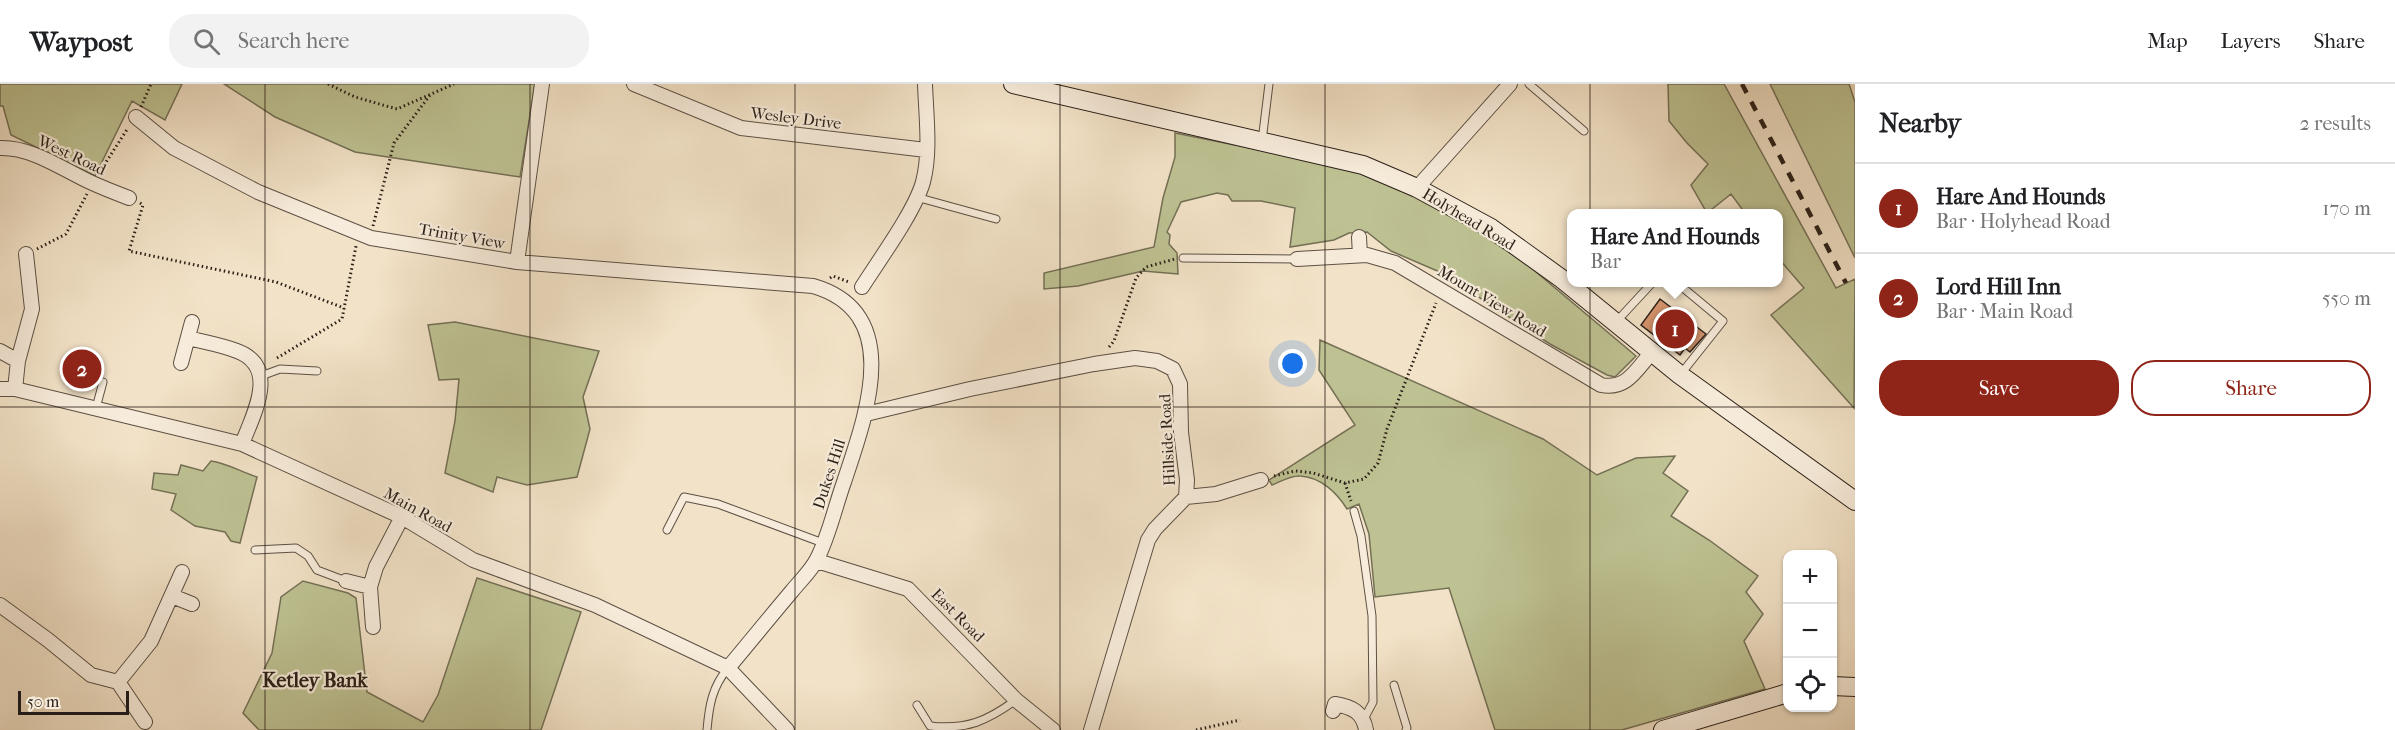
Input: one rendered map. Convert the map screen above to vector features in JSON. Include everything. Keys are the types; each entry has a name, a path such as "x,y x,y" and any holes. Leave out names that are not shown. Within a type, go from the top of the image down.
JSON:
{"street":[{"path":"517,262 542,84"},
{"name":"Wesley Drive","path":"634,84 741,128 926,150"},
{"path":"862,287 923,182 926,150 925,84"},
{"name":"Holyhead Road","path":"1013,84 1363,165 1417,188 1491,228 1567,283"},
{"path":"1417,188 1510,84"},
{"name":"Trinity View","path":"136,117 174,148 247,186 364,235 517,262 813,286"},
{"name":"West Road","path":"0,148 10,147 30,153 129,198"},
{"path":"1359,237 1359,255"},
{"path":"15,389 18,361 32,309 26,254"},
{"name":"Mount View Road","path":"1297,259 1367,255 1395,263 1601,385 1614,387 1625,382 1652,352"},
{"name":"Dukes Hill","path":"728,668 817,561 866,414 872,363 869,344 863,329 845,302 831,292 813,286"},
{"name":"Holyhead Road","path":"1572,287 1680,375 1855,501"},
{"path":"181,363 192,322"},
{"path":"188,338 240,351 252,361 260,373 259,398 242,444"},
{"path":"0,351 18,361"},
{"name":"Hillside Road","path":"866,414 970,389 1094,364 1149,358 1165,364 1177,373 1181,392 1187,480 1186,497 1155,529 1148,540 1091,730"},
{"name":"Main Road","path":"0,389 15,389 242,444 402,517 473,560 606,609 728,668 787,730"},
{"path":"1186,497 1216,494 1261,480"},
{"path":"373,627 370,587 376,567 402,517"},
{"name":"East Road","path":"817,561 908,589 1016,700 1053,730"},
{"path":"118,682 151,641 182,572"},
{"path":"346,581 370,587"},
{"path":"172,596 192,604"},
{"path":"0,605 91,675 118,682 145,722"},
{"path":"1837,686 1855,687"},
{"path":"1663,730 1783,694"},
{"path":"1333,711 1335,704 1351,707 1365,724"}],"lane":[{"path":"1262,142 1269,84"},
{"path":"1529,84 1584,131"},
{"path":"916,196 996,219"},
{"path":"1183,258 1297,259"},
{"path":"1616,322 1648,287"},
{"path":"1680,375 1723,321 1682,287"},
{"path":"260,373 280,369 317,371"},
{"path":"96,408 103,382"},
{"path":"667,530 684,497 718,504 824,543"},
{"path":"1354,511 1361,536 1372,616 1373,702 1365,724"},
{"path":"255,550 296,548 308,556 317,570 346,581"},
{"path":"707,730 711,694 718,680 728,668"},
{"path":"1837,685 1855,678"},
{"path":"1394,685 1406,730"},
{"path":"917,705 930,726 944,730 974,728 1016,700"}],"path":[{"path":"26,254 66,234 92,183 136,117 152,84"},
{"path":"328,84 355,97 397,109 454,84"},
{"path":"260,373 342,319 364,235 394,143 430,96"},
{"path":"129,198 143,205 129,251 276,282 344,308"},
{"path":"1094,364 1114,341 1136,278 1146,267 1183,258"},
{"path":"833,276 862,287"},
{"path":"1261,480 1295,471 1312,473 1345,483 1364,479 1378,463 1387,429 1441,290"},
{"path":"1345,483 1354,511"},
{"path":"1196,730 1240,720"}],"green space":[{"path":"0,84 182,84 165,120 132,101 95,176 11,135 3,106 0,106"},
{"path":"224,84 535,84 520,177 355,152 275,117"},
{"path":"1668,84 1724,84 1836,288 1855,279 1854,408 1771,315 1804,288 1783,264 1783,209 1742,209 1731,194 1712,209 1705,209 1691,185 1708,164 1669,121"},
{"path":"1770,84 1849,84 1855,102 1855,258"},
{"path":"1175,133 1334,165 1387,181 1448,213 1523,261 1636,356 1615,377 1607,375 1550,344 1442,273 1391,251 1367,232 1349,233 1334,240 1290,247 1295,208 1261,201 1232,201 1228,195 1217,193 1181,202 1167,232 1170,235 1169,244 1177,253 1178,274 1143,271 1078,286 1044,289 1044,273 1154,247 1163,198 1175,157"},
{"path":"455,322 599,351 583,397 590,429 577,477 527,485 497,477 493,492 445,473 455,421 459,379 439,380 428,325"},
{"path":"1320,340 1543,439 1597,475 1636,458 1675,456 1663,473 1688,491 1671,516 1709,540 1758,576 1746,592 1763,614 1744,641 1765,689 1622,730 1495,730 1449,588 1375,597 1369,534 1359,504 1347,509 1328,487 1308,477 1293,477 1272,485 1269,480 1355,425 1319,370"},
{"path":"211,461 257,477 240,543 231,541 225,532 195,526 171,510 176,494 152,489 154,473 178,475 181,465 203,471"},
{"path":"477,578 581,612 541,730 259,730 243,713 272,653 281,597 303,581 348,593 356,598 367,692 423,722 438,695"}],"building":[{"path":"1660,299 1706,334 1690,352 1685,348 1680,355 1641,325"},
{"path":"78,354 97,360 90,384 68,377"}],"railway":[{"path":"1742,84 1846,283"}],"place":[{"name":"Hare And Hounds","path":"1675,329"},
{"name":"Lord Hill Inn","path":"82,369"}],"district":[{"name":"Ketley Bank","path":"315,680"}]}
